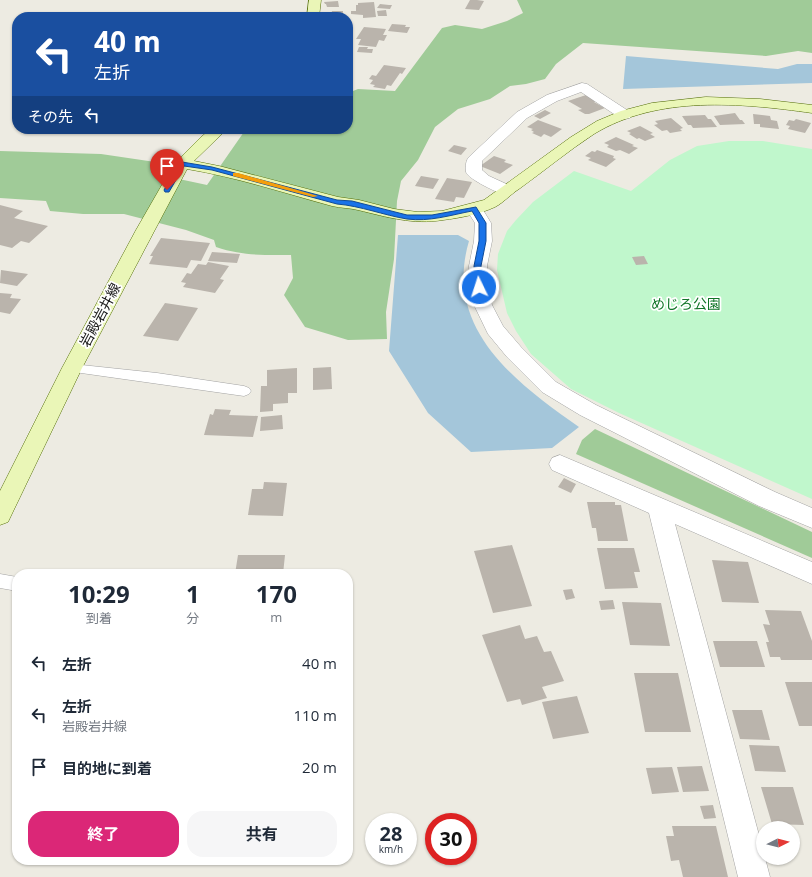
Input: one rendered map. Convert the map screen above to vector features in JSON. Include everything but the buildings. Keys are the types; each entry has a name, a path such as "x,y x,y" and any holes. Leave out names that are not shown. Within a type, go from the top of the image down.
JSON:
{"street":[{"path":"314,12 315,0"},
{"path":"507,190 483,180 474,172 474,160 522,115 552,98 582,87 625,114"},
{"path":"182,164 212,169 337,202 352,203 407,217 432,217 474,209 490,203 572,142 602,124 625,114 685,103 709,101 748,102 812,109"},
{"name":"岩殿岩井線","path":"0,515 72,368 145,230 182,164 214,134"},
{"path":"474,209 483,223 483,241 478,266 479,287 483,305 495,329 514,352 549,387 588,410 767,499 812,518"},
{"path":"560,464 812,573"},
{"path":"659,507 754,877"}],"lane":[{"path":"72,368 157,378 244,391"},
{"path":"0,581 12,583"}],"green space":[{"path":"517,0 812,0 812,53 798,51 766,56 583,43 556,64 545,79 510,86 490,99 458,109 435,127 418,160 401,181 397,201 394,259 386,312 387,339 348,340 305,327 284,295 293,278 291,255 253,254 226,250 216,247 214,240 186,230 124,214 83,214 50,211 46,201 0,198 0,151 101,154 162,163 179,179 207,185 243,134 353,134 353,91 358,89 395,91 442,28 455,25 482,29 507,21 523,13"},
{"name":"めじろ公園","path":"729,141 763,141 812,149 812,499 619,413 571,389 531,354 516,331 507,313 497,270 498,254 507,231 533,202 574,171 631,191 670,160 697,146"},
{"path":"595,429 812,532 812,558 576,454 582,440"}],"water":[{"path":"626,56 778,69 797,64 812,64 812,83 623,89"},
{"path":"398,235 458,235 469,241 464,272 466,301 476,327 491,350 510,372 532,392 579,427 552,448 471,452 428,413 389,351"}],"slow traffic":[{"path":"236,175 315,196"}],"route":[{"path":"167,190 182,164 212,169 337,202 352,203 394,215 419,218 474,209 483,223 483,241 478,266 479,287"}]}
